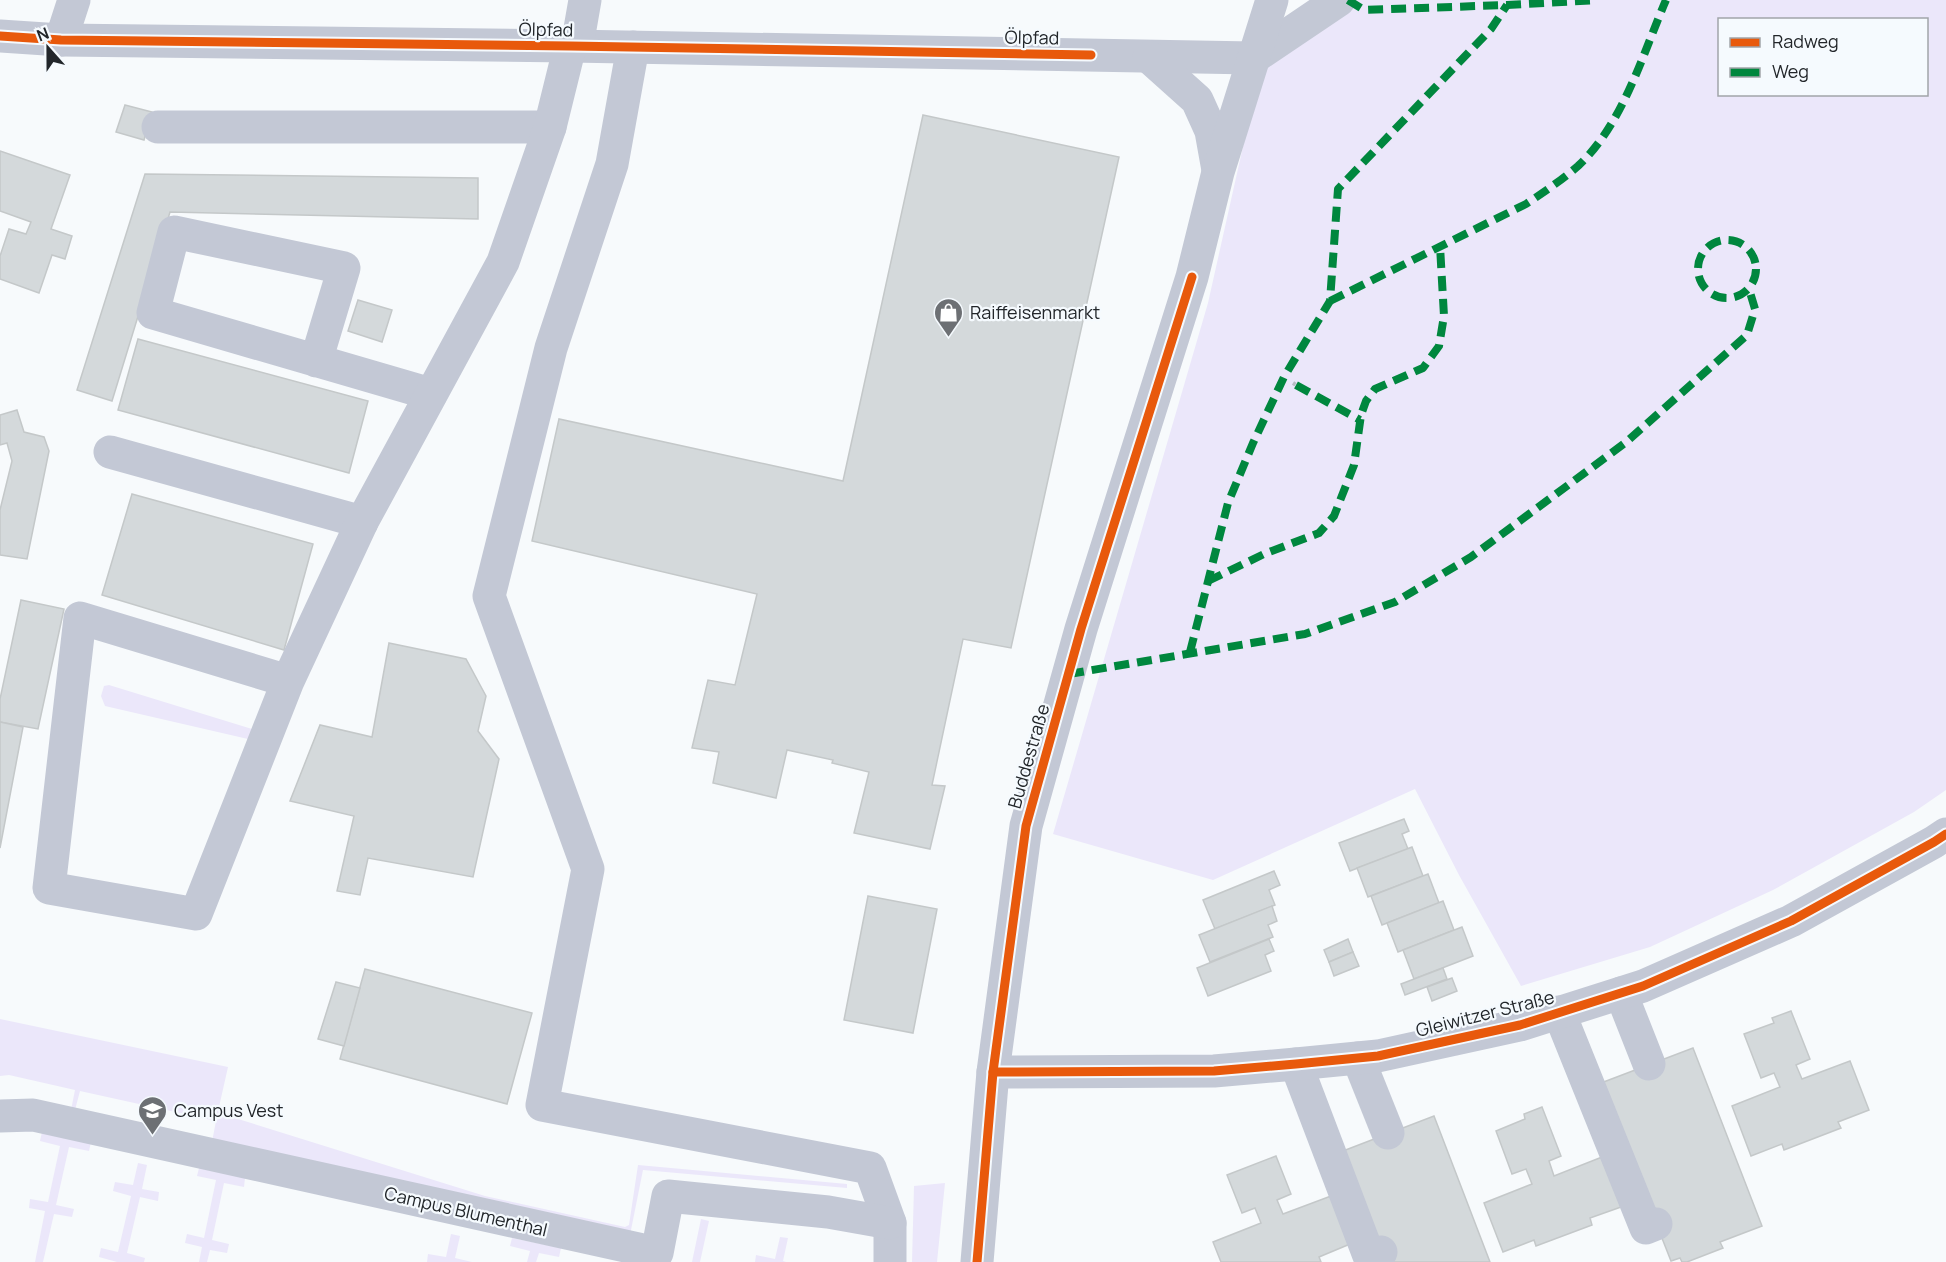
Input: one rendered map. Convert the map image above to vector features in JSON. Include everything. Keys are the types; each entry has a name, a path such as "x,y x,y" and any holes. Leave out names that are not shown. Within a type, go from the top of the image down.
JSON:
{"street":[{"path":"61,40 74,0"},
{"path":"288,681 80,618 49,888 196,914 288,681 362,522 503,262 550,127 585,0"},
{"name":"Buddestraße","path":"977,1262 993,1072 1026,826 1081,629 1192,277 1218,172 1272,0"},
{"path":"1253,58 1339,0"},
{"name":"Ölpfad","path":"0,36 61,40 1253,58"},
{"path":"633,47 612,164 551,348 489,596 588,869 542,1105 870,1168 890,1223 890,1262"},
{"name":"Buddestraße","path":"1149,57 1197,100 1211,131 1218,172"},
{"path":"158,128 550,127"},
{"path":"316,361 344,268 174,232 153,314 316,361 431,394"},
{"path":"110,452 362,522"},
{"name":"Gleiwitzer Straße","path":"993,1072 1214,1071 1296,1064 1378,1056 1509,1027 1643,986 1791,921 1946,834"},
{"path":"1621,993 1649,1064"},
{"path":"1559,1012 1646,1228 1656,1224"},
{"path":"1358,1058 1388,1133"},
{"path":"1296,1064 1369,1256 1381,1252"},
{"name":"Campus Blumenthal","path":"0,1116 33,1115 657,1253 668,1196 828,1212 890,1223"}],"shaded area":[{"path":"1342,0 1946,0 1946,790 1914,812 1773,890 1650,947 1521,986 1459,875 1415,789 1213,880 1053,834 1208,303 1261,66"},
{"path":"109,685 252,729 248,739 105,706 101,696 104,686"},
{"path":"0,1019 228,1067 219,1107 219,1112 222,1114 485,1196 625,1227 629,1225 638,1165 847,1184 847,1188 643,1170 630,1235 212,1142 216,1121 80,1091 75,1110 71,1110 75,1090 9,1075 0,1076"},
{"path":"42,1132 91,1142 89,1151 69,1147 56,1205 74,1209 72,1217 54,1214 43,1262 35,1262 45,1211 29,1208 30,1199 48,1202 60,1146 40,1141"},
{"path":"138,1163 147,1165 142,1189 159,1192 158,1201 140,1197 127,1253 145,1258 144,1262 117,1262 99,1257 101,1248 118,1252 131,1196 113,1191 115,1182 133,1185"},
{"path":"199,1168 245,1178 244,1187 224,1183 212,1240 229,1244 227,1253 210,1250 207,1262 199,1262 202,1247 185,1243 187,1234 204,1238 216,1180 197,1176"},
{"path":"945,1183 937,1262 912,1262 914,1186"},
{"path":"701,1219 709,1221 700,1262 692,1262"},
{"path":"451,1234 460,1236 455,1258 472,1262 427,1262 428,1254 446,1257"},
{"path":"780,1237 788,1238 783,1261 786,1262 755,1262 756,1255 775,1259"},
{"path":"512,1238 561,1248 559,1257 539,1253 536,1262 527,1262 530,1251 510,1246"}],"building":[{"path":"125,105 152,112 144,140 116,132"},
{"path":"923,115 1119,157 1011,648 963,639 932,785 945,786 930,849 854,833 869,772 832,763 833,760 787,750 776,798 713,783 719,752 692,748 708,680 735,685 757,594 532,541 559,419 843,481"},
{"path":"0,151 70,175 51,229 72,236 65,259 52,255 39,293 0,279 0,256 9,229 26,234 31,222 0,211"},
{"path":"145,174 478,178 478,219 170,212 112,401 77,390"},
{"path":"358,300 392,310 382,342 348,331"},
{"path":"138,339 368,401 349,473 118,410"},
{"path":"17,410 24,432 44,437 49,451 27,559 0,555 0,510 12,461 7,443 0,445 0,415"},
{"path":"132,494 313,544 284,650 102,595"},
{"path":"21,600 64,609 38,729 0,722 0,699"},
{"path":"389,643 466,659 486,696 478,731 499,759 473,877 368,858 360,895 337,891 354,816 290,801 320,725 372,737"},
{"path":"0,722 23,727 0,848"},
{"path":"1404,819 1409,831 1402,834 1408,849 1350,871 1339,843"},
{"path":"1412,847 1423,876 1368,897 1357,868"},
{"path":"1274,871 1280,885 1269,890 1275,905 1215,929 1203,900"},
{"path":"1428,874 1439,903 1382,925 1371,896"},
{"path":"868,896 937,909 913,1033 844,1020"},
{"path":"1443,901 1454,930 1398,952 1387,923"},
{"path":"1272,906 1277,921 1268,925 1273,937 1210,962 1199,935"},
{"path":"1462,927 1473,956 1414,979 1403,950"},
{"path":"1269,939 1274,951 1265,955 1271,971 1208,996 1197,968"},
{"path":"1348,939 1353,952 1329,962 1324,950"},
{"path":"1353,952 1359,966 1334,976 1329,962"},
{"path":"1443,968 1447,979 1405,995 1401,984"},
{"path":"365,969 532,1013 507,1104 340,1059"},
{"path":"1452,978 1457,991 1432,1001 1427,987"},
{"path":"336,982 360,988 344,1046 318,1039"},
{"path":"1791,1011 1810,1059 1796,1065 1802,1079 1850,1061 1869,1110 1838,1122 1841,1128 1784,1150 1782,1144 1751,1156 1732,1106 1780,1087 1774,1073 1761,1078 1744,1034 1774,1023 1772,1018"},
{"path":"1693,1048 1762,1226 1720,1242 1723,1248 1682,1262 1680,1258 1671,1261 1601,1083"},
{"path":"1542,1107 1561,1156 1549,1161 1554,1176 1602,1157 1621,1207 1590,1218 1592,1225 1536,1246 1534,1240 1503,1252 1484,1203 1532,1184 1526,1169 1512,1174 1496,1131 1525,1119 1524,1114"},
{"path":"1434,1116 1490,1262 1385,1262 1343,1151"},
{"path":"1276,1156 1291,1194 1277,1200 1283,1214 1331,1196 1350,1244 1319,1257 1321,1262 1221,1262 1213,1242 1261,1223 1255,1208 1242,1213 1227,1175"}],"marked path":[{"path":"1348,0 1364,10 1597,0"},
{"path":"1330,301 1526,204 1578,166 1594,149 1619,110 1666,0"},
{"path":"1190,652 1228,503 1284,377 1330,301 1338,189 1491,29 1507,5"},
{"path":"1727,240 1738,242 1751,253 1756,269 1754,280 1743,293 1727,298 1716,296 1703,285 1698,269 1700,258 1711,245 1727,240"},
{"path":"1208,581 1264,554 1319,533 1334,516 1354,465 1361,415 1366,401 1375,389 1423,368 1439,346 1444,316 1440,246"},
{"path":"1069,674 1305,634 1395,602 1471,557 1625,443 1747,335 1755,309 1749,289"},
{"path":"1296,385 1360,420"}],"cycle path":[{"path":"0,36 61,40 1091,55"},
{"path":"977,1262 993,1072 1026,826 1081,629 1192,277"},
{"path":"993,1072 1214,1071 1296,1064 1378,1056 1520,1025 1643,986 1791,921 1946,834"}],"place":[{"name":"Raiffeisenmarkt","path":"949,338"},
{"name":"Campus Vest","path":"153,1136"}]}
